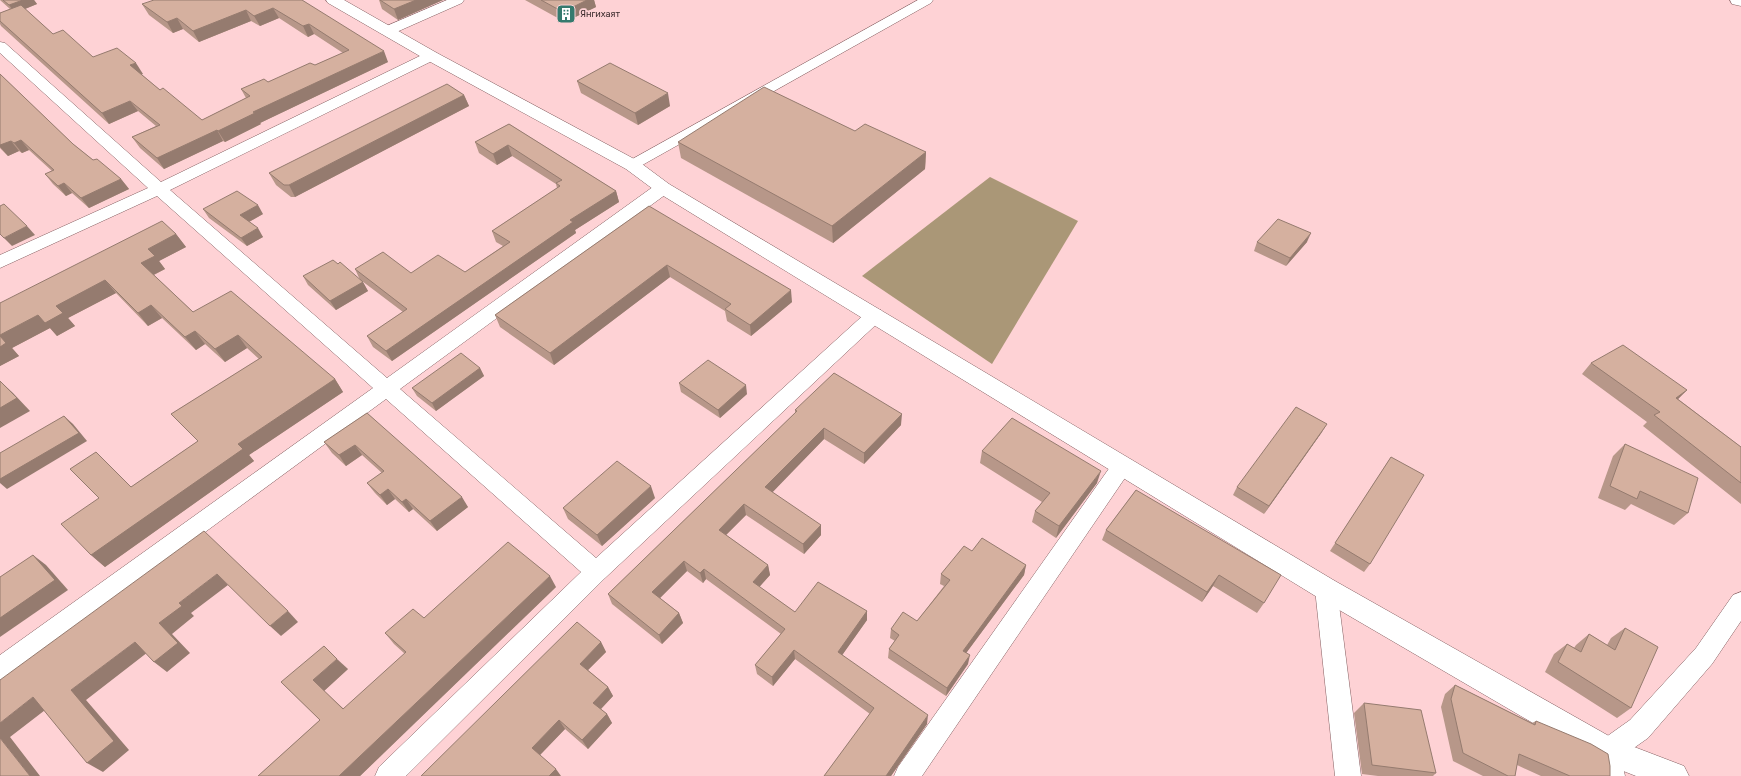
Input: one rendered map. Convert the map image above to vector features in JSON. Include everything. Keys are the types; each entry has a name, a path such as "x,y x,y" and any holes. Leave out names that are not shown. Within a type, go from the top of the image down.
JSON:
{"street":[{"path":"333,0 431,56 632,165 663,188 875,314 1326,589 1608,751 1674,776"},
{"path":"387,31 458,0"},
{"path":"632,165 927,0"},
{"path":"0,46 159,189 596,572"},
{"path":"0,262 159,189 431,56"},
{"path":"0,669 388,389 663,188"},
{"path":"388,776 596,572 875,314"},
{"path":"907,776 1122,466"},
{"path":"1326,589 1348,776"},
{"path":"1608,751 1639,729 1704,656 1741,602"},
{"path":"1608,751 1612,776"}],"shaded area":[{"path":"990,177 1078,221 992,364 862,276"}],"building":[{"path":"3,0 23,0 9,5"},
{"path":"154,0 302,0 384,51 253,112 255,113 218,131 217,130 157,158 132,137 160,125 130,101 102,113 0,21 0,13 21,5 53,34 63,30 93,57 117,48 136,63 130,65 160,90 163,88 202,120 250,96 241,89 264,79 268,82 310,63 315,65 349,50 309,24 303,26 273,8 254,16 246,10 193,31 177,18 167,22 142,4"},
{"path":"380,0 416,0 394,9"},
{"path":"541,0 587,0 563,12"},
{"path":"610,63 668,93 635,113 577,81"},
{"path":"0,74 73,144 93,160 97,159 121,179 81,198 64,183 58,186 45,174 54,170 21,140 14,143 11,141 0,145"},
{"path":"447,84 464,95 289,185 284,185 269,173"},
{"path":"764,87 855,131 865,124 926,152 832,226 678,142"},
{"path":"509,124 616,191 570,220 573,222 386,351 367,336 407,309 355,269 383,252 411,273 438,255 465,272 510,242 492,231 560,186 556,183 562,180 508,145 493,154 475,142"},
{"path":"237,191 258,205 240,215 258,228 241,238 203,209"},
{"path":"4,204 27,226 4,238 0,234 0,206"},
{"path":"649,206 791,290 750,325 725,309 731,304 667,265 550,353 495,315"},
{"path":"1278,219 1311,233 1290,258 1257,242"},
{"path":"162,221 176,234 148,249 155,256 141,263 193,312 231,291 335,379 238,444 243,449 91,555 61,524 99,498 70,469 96,452 131,487 198,441 171,414 262,357 238,335 215,349 195,331 185,337 151,305 138,313 105,280 56,306 63,313 45,323 38,315 0,335 0,303"},
{"path":"333,260 338,264 340,262 363,282 330,301 303,276"},
{"path":"0,336 6,343 0,347"},
{"path":"1623,345 1687,390 1676,398 1741,447 1741,483 1654,415 1660,412 1591,363"},
{"path":"461,353 480,368 432,403 412,388"},
{"path":"708,360 746,385 718,410 679,383"},
{"path":"834,373 902,414 864,453 824,428 765,487 821,525 803,544 744,504 719,530 768,565 753,582 795,612 818,582 867,611 838,652 928,715 886,776 824,776 874,708 794,650 772,677 755,665 785,629 704,569 700,573 684,561 652,592 679,613 659,635 608,594 797,411 795,410"},
{"path":"0,381 17,398 0,408"},
{"path":"1296,407 1327,424 1269,506 1237,487"},
{"path":"367,413 462,497 430,521 406,499 402,502 388,489 380,495 367,483 384,471 355,445 339,455 324,442"},
{"path":"64,416 79,433 0,479 0,453"},
{"path":"1012,418 1101,471 1059,526 1035,511 1050,493 982,451"},
{"path":"1625,444 1698,478 1688,513 1640,491 1637,499 1610,486"},
{"path":"1391,457 1424,475 1370,564 1335,543"},
{"path":"617,461 651,486 597,535 563,508"},
{"path":"1136,490 1281,575 1264,603 1219,575 1207,592 1106,530"},
{"path":"204,531 288,611 270,626 217,574 179,603 182,606 159,623 178,643 154,662 135,642 71,690 114,741 87,763 33,697 0,723 0,680"},
{"path":"982,538 1026,565 963,651 970,655 947,688 889,649 899,635 891,629 903,612 917,621 950,580 941,574 964,546 972,551"},
{"path":"508,542 550,576 339,776 258,776 320,720 281,682 324,646 337,659 313,680 343,709 406,652 385,633 413,609 424,618"},
{"path":"33,555 55,580 0,618 0,577"},
{"path":"577,622 601,642 580,664 608,687 593,703 607,714 582,740 559,720 532,748 556,769 549,776 421,776"},
{"path":"1625,628 1658,647 1631,708 1558,662 1567,644 1581,652 1589,634 1615,650"},
{"path":"1455,685 1535,725 1536,721 1591,744 1608,754 1610,776 1570,776 1519,754 1515,776 1508,776 1463,753 1451,699"},
{"path":"1364,703 1421,710 1436,773 1372,765"},
{"path":"0,738 30,776 0,776"}],"place":[{"name":"Янгихаят","path":"566,14"}]}
